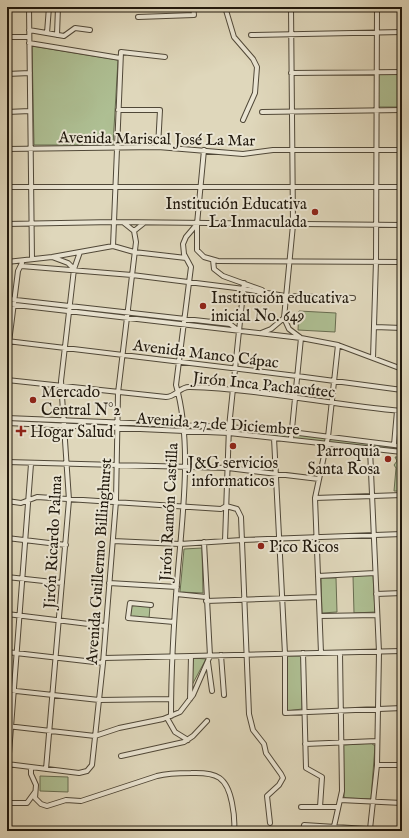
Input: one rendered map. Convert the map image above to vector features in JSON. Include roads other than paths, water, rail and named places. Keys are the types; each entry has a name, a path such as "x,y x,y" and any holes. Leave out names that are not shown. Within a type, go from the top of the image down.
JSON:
{"street":[{"path":"28,7 31,186 30,260"},
{"path":"47,33 49,7"},
{"path":"57,34 58,7"},
{"path":"138,17 194,15 193,7"},
{"path":"225,7 234,37 253,59 257,67 255,93 243,120"},
{"path":"291,7 293,187 292,225 284,318 289,329 301,338"},
{"path":"373,358 376,261 377,7"},
{"path":"29,30 66,35 75,28 90,30"},
{"path":"250,35 402,32"},
{"path":"7,37 29,37"},
{"path":"29,43 120,58"},
{"path":"113,246 121,52 165,57"},
{"path":"291,73 402,72"},
{"path":"7,74 30,73"},
{"path":"118,110 160,110 158,146"},
{"path":"262,112 402,110"},
{"path":"7,112 30,111"},
{"name":"Avenida Mariscal José La Mar","path":"7,149 158,146 239,154 292,150 402,150"},
{"path":"204,150 197,224 197,250 204,257 213,260 288,263 376,261 402,262"},
{"path":"7,187 402,187"},
{"path":"7,224 114,222 402,225"},
{"path":"124,223 134,231 144,223"},
{"name":"Jirón Ramón Castilla","path":"169,717 174,622 184,505 184,425 179,391 176,385 191,267 183,250 184,240 197,224"},
{"name":"Avenida Guillermo Billinghurst","path":"46,769 79,773 87,771 92,765 104,658 116,502 118,464 118,393 121,355 132,275 134,231"},
{"path":"7,262 52,257 113,246 134,252 186,258"},
{"name":"Jirón Ricardo Palma","path":"46,769 57,658 69,500 66,426 62,386 74,269 80,252"},
{"path":"52,257 68,263 74,269"},
{"path":"7,358 18,271 21,266 30,260"},
{"path":"213,260 213,265 216,272 222,276 266,292"},
{"path":"21,266 74,269 132,275 266,292 285,296 353,298"},
{"path":"225,541 229,427 244,283"},
{"path":"7,299 126,318 301,338 338,345 402,369"},
{"path":"7,304 127,313 230,324 240,331"},
{"path":"261,333 271,329 284,318"},
{"path":"375,327 402,328"},
{"path":"291,439 301,338"},
{"name":"Avenida Manco Cápac","path":"8,342 236,368 402,390"},
{"path":"321,653 315,538 315,498 327,444 338,345"},
{"name":"Jirón Inca Pachacútec","path":"7,380 118,393 168,397 173,396 179,391 189,387 233,390 402,411"},
{"path":"394,445 397,411"},
{"name":"Avenida 27 de Diciembre","path":"7,418 229,433 402,452"},
{"name":"Avenida 27 de Diciembre","path":"7,423 66,426 184,425 229,427 291,432 402,446"},
{"path":"256,436 257,429"},
{"path":"274,438 283,598 285,713 402,708"},
{"path":"370,449 379,652 377,765 370,829"},
{"path":"7,462 31,464 118,464 228,468 319,479"},
{"path":"7,780 31,464"},
{"path":"315,498 402,495"},
{"path":"7,501 21,503 37,497 69,500 184,505 220,509 226,506 237,509 240,514 242,540 248,709 253,730 264,744 266,753 281,774 282,778 279,785 267,796 270,823"},
{"path":"112,541 180,544 242,540 402,534"},
{"path":"7,538 66,545"},
{"path":"204,542 209,658 212,691"},
{"path":"318,576 375,573"},
{"path":"7,577 62,583"},
{"path":"109,583 177,587"},
{"path":"376,594 402,593"},
{"path":"176,594 206,599 243,600 319,598"},
{"path":"151,606 130,603 128,618 174,622"},
{"path":"7,614 106,626"},
{"path":"320,616 377,615"},
{"path":"104,658 191,656 209,658 220,655 402,651"},
{"path":"7,652 103,663"},
{"path":"334,829 337,807 342,790 340,653"},
{"path":"303,654 306,768 321,775 323,779 320,807"},
{"path":"220,655 224,695"},
{"path":"190,699 191,656"},
{"path":"7,726 95,736 120,728 169,717 180,712 190,699 209,658"},
{"path":"7,690 99,700 171,699"},
{"path":"169,717 175,732 188,740"},
{"path":"121,756 171,746 188,740 207,721"},
{"path":"305,744 377,741"},
{"path":"8,764 46,769"},
{"path":"377,765 402,765"},
{"path":"7,803 27,803 35,791 36,785 31,768"},
{"path":"35,791 38,801 47,806 66,800 88,800 157,776 168,774 212,773 224,782 229,791 234,811 234,831"},
{"path":"340,800 402,803"},
{"path":"301,807 337,807"},
{"path":"303,831 304,825 334,829 398,831"}],"place":[{"name":"Institución Educativa La Inmaculada","path":"315,212"},
{"name":"Institución educativa inicial No. 649","path":"203,306"},
{"name":"Mercado Central N°2","path":"33,400"},
{"name":"Hogar Salud","path":"21,431"},
{"name":"J&G servicios informaticos","path":"233,446"},
{"name":"Parroquia Santa Rosa","path":"388,459"},
{"name":"Pico Ricos","path":"261,546"}]}
